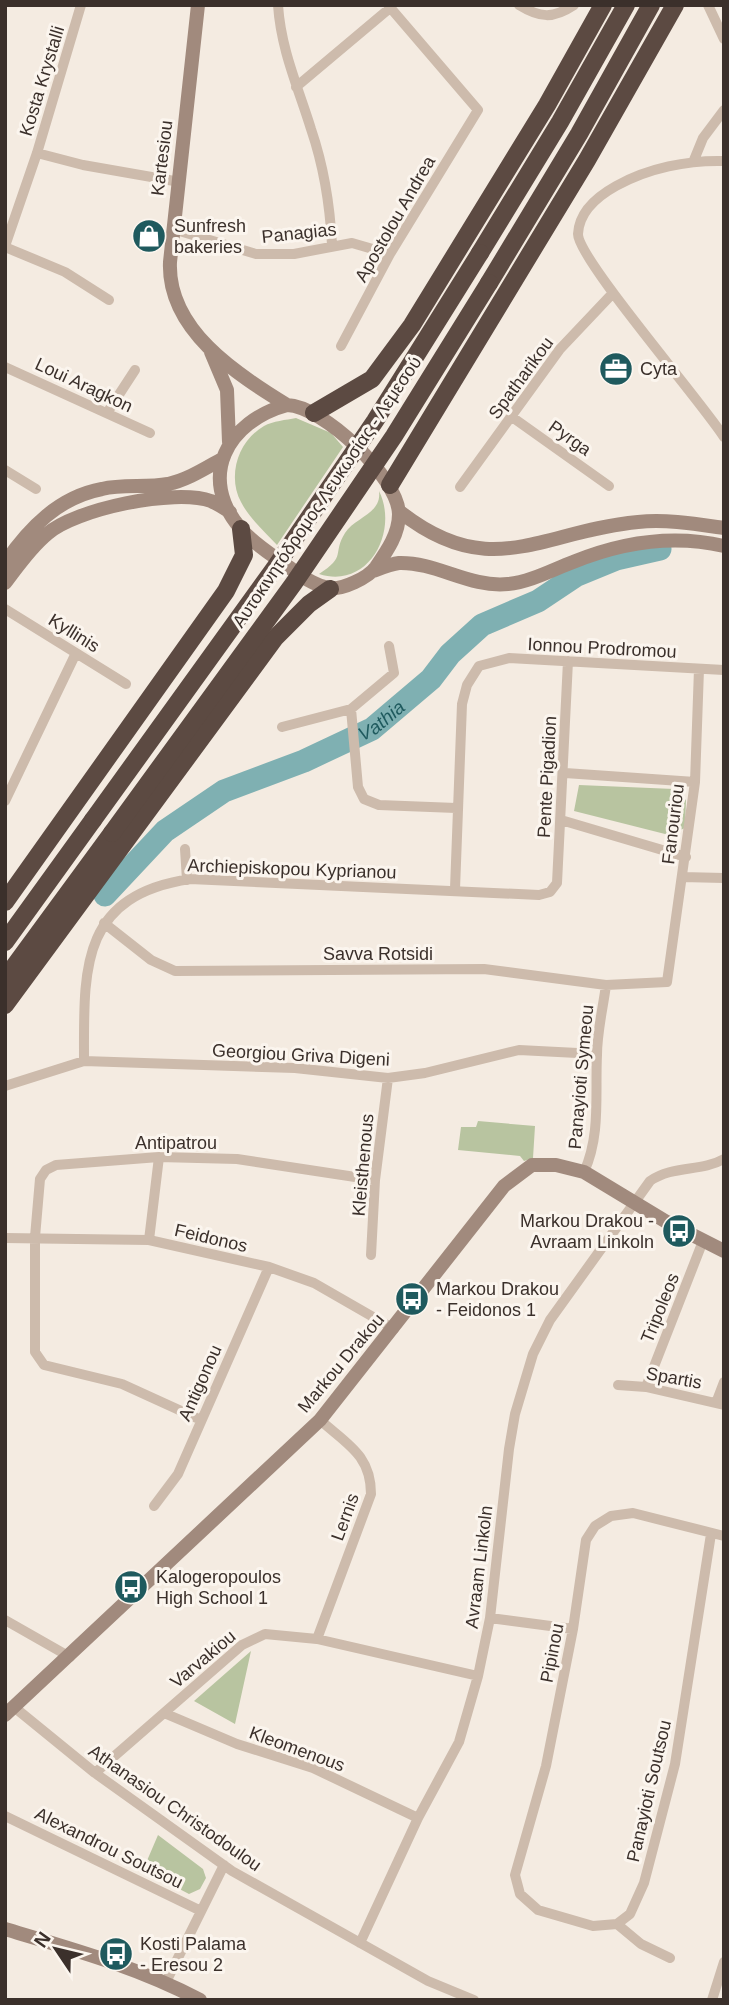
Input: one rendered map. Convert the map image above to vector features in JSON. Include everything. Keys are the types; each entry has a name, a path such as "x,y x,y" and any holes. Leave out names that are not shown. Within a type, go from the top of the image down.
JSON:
{"highway":[{"path":"314,413 372,379 412,325 547,105 603,5"},
{"name":"Αυτοκινητόδρομος Λευκωσίας - Λεμεσού","path":"5,942 274,569 375,421 560,122 626,5"},
{"name":"Αυτοκινητόδρομος Λευκωσίας - Λεμεσού","path":"5,979 294,583 394,436 579,134 651,5"},
{"path":"390,485 587,160 675,5"},
{"path":"5,902 226,592 244,555 241,530"},
{"path":"5,1005 275,638 309,604 330,589"}],"street":[{"name":"Kosta Krystalli","path":"5,246 37,153 81,5"},
{"name":"Kartesiou","path":"198,5 173,229 169,279 173,298 183,316 208,345 246,378 287,405"},
{"path":"278,5 287,62 321,161 330,211 332,245"},
{"path":"519,5 537,16 558,15 574,5"},
{"path":"708,5 724,39"},
{"path":"296,87 389,7"},
{"name":"Apostolou Andrea","path":"341,346 390,254 478,110 389,7"},
{"path":"694,160 703,138 724,110"},
{"path":"37,153 83,165 180,182"},
{"path":"724,161 694,160 626,180 600,195 581,218 578,236 584,253 613,293 724,436"},
{"name":"Panagias","path":"173,229 256,254 294,254 352,243 390,254"},
{"path":"5,246 65,272 109,300"},
{"name":"Spatharikou","path":"460,487 560,349 613,293"},
{"name":"Kartesiou","path":"208,345 226,390 229,442"},
{"name":"Loui Aragkon","path":"5,367 150,433"},
{"path":"107,413 135,370"},
{"path":"373,571 398,528 399,511 390,485 378,468 314,413 299,405 264,411 250,420 229,442 222,459 220,485 230,512 241,530 304,578 330,589 352,583 373,571 398,563 430,569 474,583 509,584 530,579 594,553 638,541 663,540 724,546"},
{"name":"Pyrga","path":"512,416 609,486"},
{"path":"5,563 41,518 71,499 102,489 166,484 188,478 222,459"},
{"path":"5,470 36,489"},
{"path":"5,583 48,533 72,518 108,507 167,498 211,501 230,512"},
{"path":"399,511 434,536 455,544 490,549 520,549 640,521 724,528"},
{"name":"Kyllinis","path":"5,609 126,684"},
{"path":"282,727 351,709 394,673 389,646"},
{"path":"5,801 76,653"},
{"name":"Ionnou Prodromou","path":"456,808 462,704 467,685 479,666 509,658 724,670"},
{"name":"Pente Pigadion","path":"550,892 557,883 565,773 568,661"},
{"name":"Fanouriou","path":"667,982 695,782 699,669"},
{"path":"351,709 358,787 364,799 379,805 456,808 455,889"},
{"path":"565,773 695,782"},
{"path":"561,820 686,857"},
{"path":"185,849 187,880"},
{"path":"682,877 724,878"},
{"name":"Archiepiskopou Kyprianou","path":"84,1061 84,984 93,943 104,923 130,901 151,890 187,880 455,889 539,895 550,892"},
{"name":"Savva Rotsidi","path":"104,923 151,960 175,971 484,969 606,985 667,982"},
{"name":"Panayioti Symeou","path":"584,1171 590,1158 598,1101 597,1054 606,985"},
{"name":"Georgiou Griva Digeni","path":"5,1086 84,1061 295,1068 388,1078 425,1073 519,1050 597,1054"},
{"name":"Kleisthenous","path":"371,1255 375,1180 388,1078"},
{"path":"149,1240 159,1157"},
{"name":"Antipatrou","path":"35,1237 40,1179 46,1170 56,1165 159,1157 237,1159 375,1180"},
{"name":"Avraam Linkoln","path":"360,1943 418,1818 459,1742 478,1676 490,1618 509,1449 531,1358 550,1320 650,1181 661,1173 706,1167 724,1159"},
{"name":"Markou Drakou","path":"9,1711 70,1657 320,1420 504,1186 532,1165 556,1165 584,1171 634,1203 724,1251"},
{"path":"35,1237 35,1352 44,1365 122,1384 201,1419"},
{"name":"Feidonos","path":"5,1238 149,1240 269,1267 314,1283 394,1329"},
{"name":"Tripoleos","path":"646,1387 704,1241"},
{"name":"Antigonou","path":"154,1506 178,1474 269,1267"},
{"path":"720,1404 724,1382"},
{"name":"Spartis","path":"618,1385 646,1387 720,1404"},
{"name":"Lernis","path":"317,1639 372,1493 371,1473 365,1463 320,1420"},
{"name":"Pipinou","path":"617,1924 593,1926 538,1910 520,1894 515,1875 545,1766 573,1629 586,1540 595,1526 611,1516 633,1513 724,1536"},
{"name":"Panayioti Soutsou","path":"617,1924 630,1914 644,1883 675,1764 710,1534"},
{"path":"490,1618 573,1629"},
{"path":"5,1620 70,1657"},
{"name":"Varvakiou","path":"95,1773 242,1645 265,1634 317,1639 478,1676"},
{"name":"Athanasiou Christodoulou","path":"9,1711 224,1864 428,1981 474,2000"},
{"name":"Kleomenous","path":"164,1713 237,1744 313,1768 418,1818"},
{"name":"Alexandrou Soutsou","path":"5,1815 199,1910"},
{"path":"166,1982 199,1910 224,1864"},
{"path":"617,1924 641,1944 670,1958"},
{"path":"5,1929 99,1956 166,1982 200,2000"},
{"path":"712,2000 724,1962"}],"green space":[{"path":"296,418 331,433 343,447 277,545 244,508 237,492 235,470 242,450 255,433 271,423"},
{"path":"379,491 385,523 375,554 365,565 352,573 337,577 319,574 336,559 341,540 349,528 376,505"},
{"path":"579,785 674,789 686,800 685,828 669,835 574,811"},
{"path":"478,1121 535,1126 533,1158 524,1161 520,1156 458,1150 461,1127 476,1127"},
{"path":"251,1651 235,1724 194,1701"},
{"path":"158,1835 203,1869 206,1878 200,1889 189,1894 143,1870"}],"waterway":[{"name":"Vathia","path":"105,895 165,831 224,791 304,761 372,729 431,679 450,654 482,625 538,601 577,575 616,559 660,549"}],"place":[{"name":"Sunfresh bakeries","path":"149,236"},
{"name":"Cyta","path":"616,369"},
{"name":"Markou Drakou - Avraam Linkoln","path":"679,1231"},
{"name":"Markou Drakou - Feidonos 1","path":"412,1299"},
{"name":"Kalogeropoulos High School 1","path":"131,1587"},
{"name":"Kosti Palama - Eresou 2","path":"116,1954"}]}
